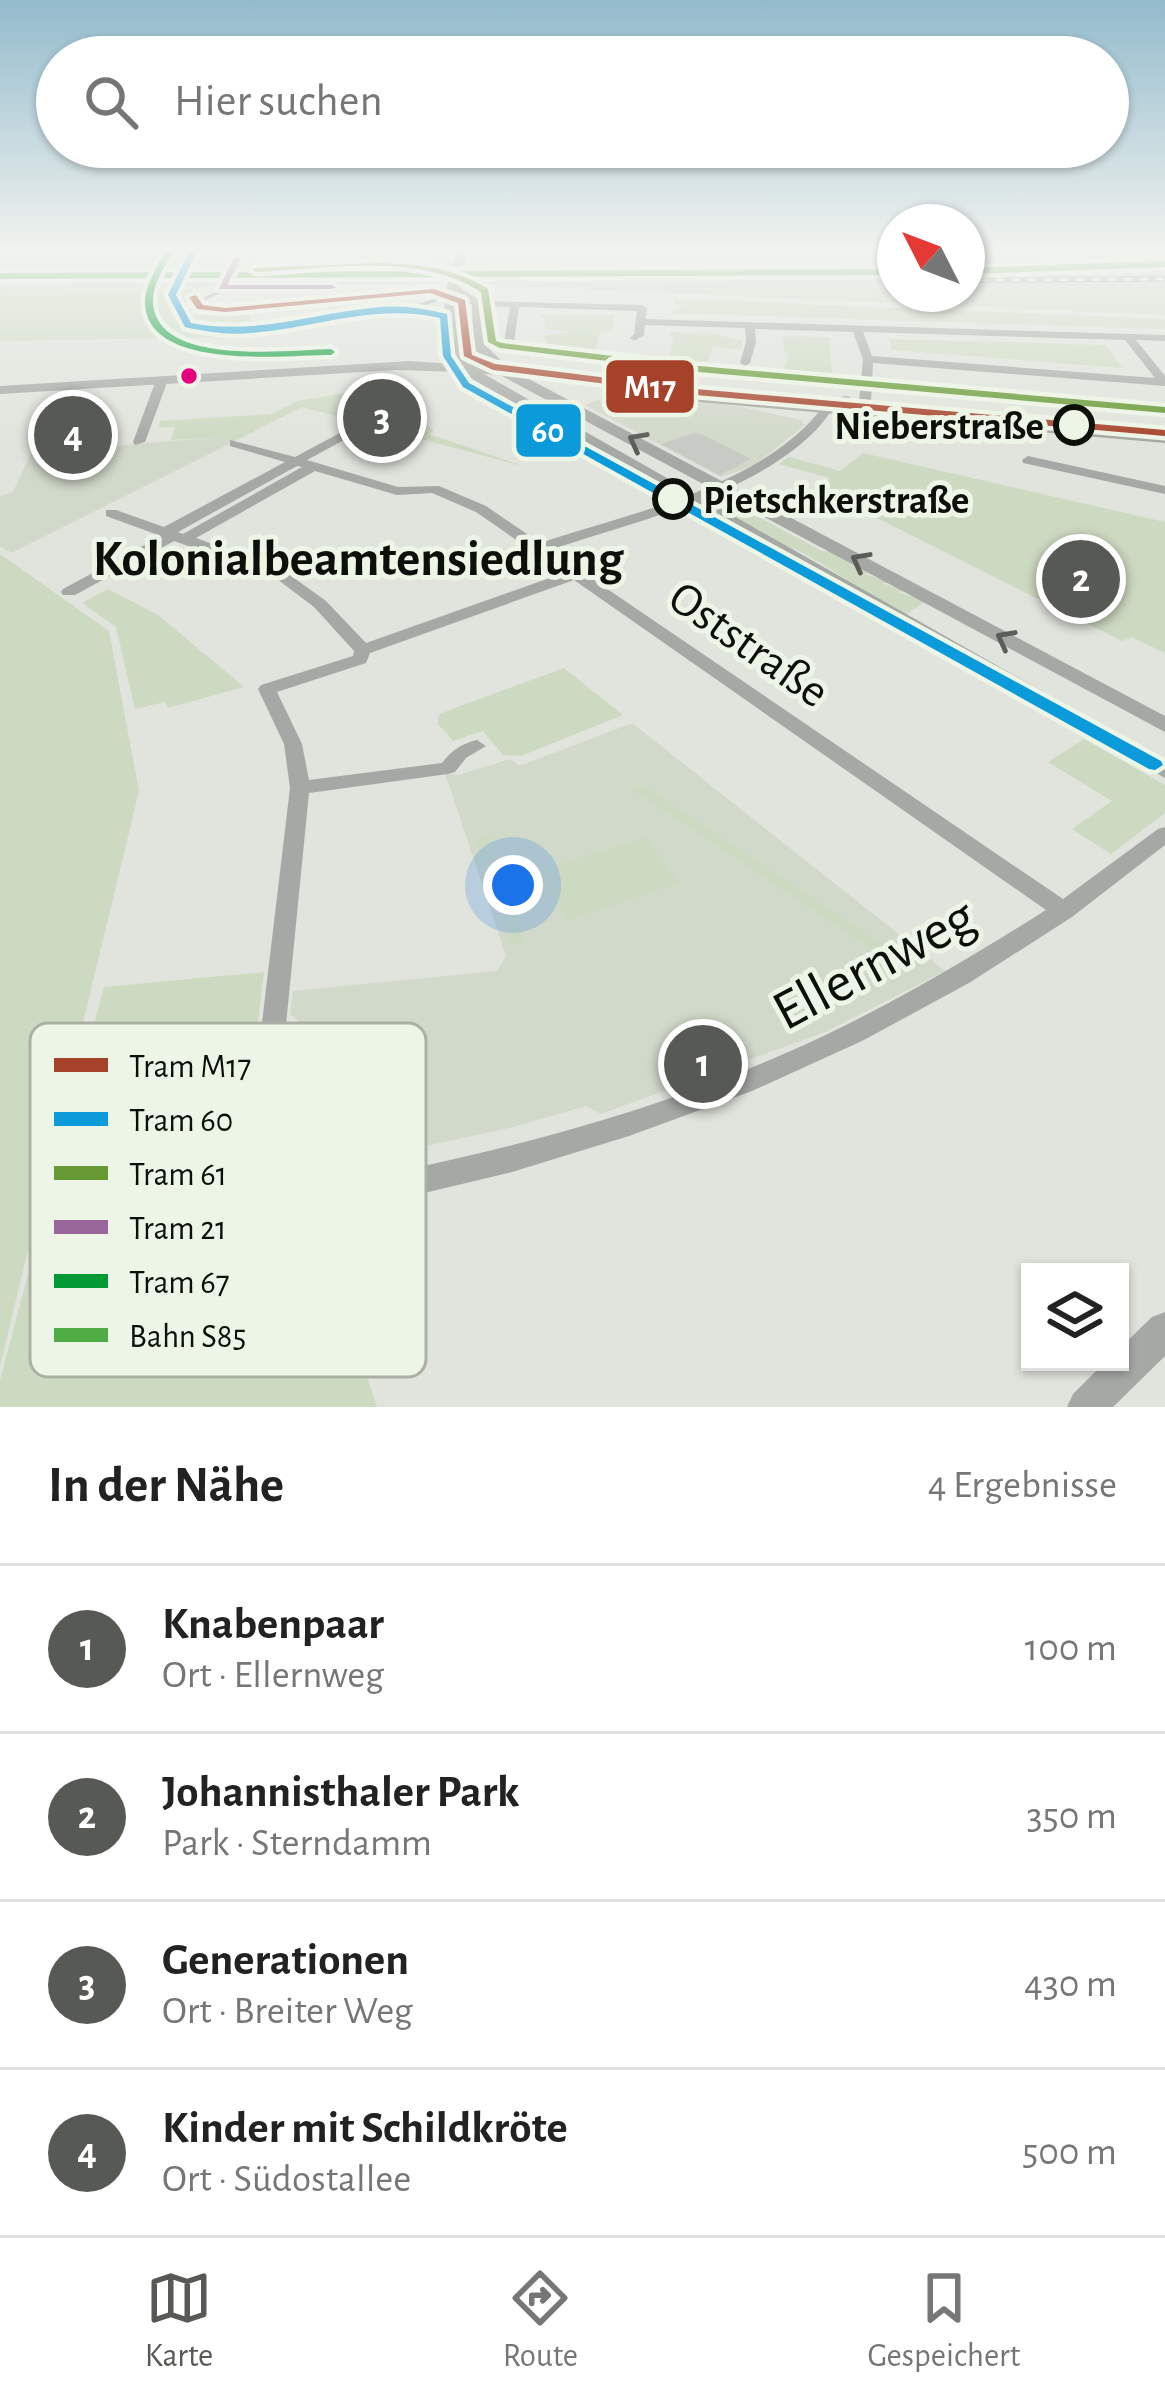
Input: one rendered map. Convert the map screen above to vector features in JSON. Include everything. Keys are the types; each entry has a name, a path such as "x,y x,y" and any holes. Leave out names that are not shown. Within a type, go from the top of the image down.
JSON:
{"main road":[{"path":"453,315 460,365 828,408 1165,438"},
{"path":"484,315 480,348 499,367"},
{"path":"644,384 1165,427"}],"street":[{"path":"509,342 513,315"},
{"path":"634,338 642,315"},
{"path":"641,322 1165,338"},
{"path":"745,363 752,342 750,326"},
{"path":"857,329 868,359 865,401"},
{"path":"1128,337 1165,382"},
{"path":"868,359 1165,382"},
{"path":"0,390 460,365 1165,771"},
{"path":"499,367 1165,725"},
{"path":"139,442 162,380"},
{"path":"539,548 763,467 815,426 832,401 846,399"},
{"path":"69,592 382,425 366,423 174,535"},
{"name":"Oststraße","path":"234,443 398,491 434,489 450,494 576,574 713,679 1064,910"},
{"path":"1028,460 1165,490"},
{"path":"111,513 259,565 294,583 362,650"},
{"path":"362,650 576,574"},
{"path":"362,650 360,659 267,689 293,744 300,788 448,768 458,754 477,746"},
{"name":"Ellernweg","path":"274,1023 300,788"},
{"name":"Ellernweg","path":"426,1182 526,1158 742,1085 853,1037 932,995 1064,910 1165,834"},
{"path":"1086,1407 1165,1330"}],"shaded area":[{"path":"0,315 251,317 247,337 0,341"},
{"path":"539,315 615,315 612,331 600,331 595,352 589,353 535,351 535,346 547,345 544,336 570,332 545,329"},
{"path":"722,315 1059,315 1165,319 1165,329"},
{"path":"669,332 716,334 742,341 741,350 713,346 703,375 668,371 673,338"},
{"path":"783,336 829,337 833,386 781,382 789,353 784,352"},
{"path":"889,339 1106,345 1122,368 892,350"},
{"path":"391,385 388,404 434,430 429,434 526,467 383,429 384,424 302,407 235,441 221,437 171,440 175,427 159,427 160,421 271,414 298,401"},
{"path":"620,391 742,407 801,420 805,425 753,466 721,477 585,405"},
{"path":"221,437 235,441 11,553 0,546 0,496 13,492 31,453"},
{"path":"863,453 1165,522 1165,653 1132,637 1122,641 819,489 830,478 779,464 789,457 840,471"},
{"path":"717,495 874,573 864,574 892,583 881,583 908,591 897,592 926,601 902,617 817,561 767,541 761,531 697,502"},
{"path":"0,554 109,631 139,791 83,1023 30,1023 30,1242 0,1366"},
{"path":"108,589 158,615 244,687 168,708 165,702 135,709 116,627 82,603"},
{"path":"564,668 623,715 521,756 503,755 483,731 453,741 438,724 439,714"},
{"path":"632,723 945,971 825,1032 601,1114 586,1106 426,1146 426,1023 301,1023 290,1014 293,991 497,971 506,956 445,773 459,775 510,759 520,766"},
{"path":"1084,739 1165,785 1165,813 1111,854 1072,829 1112,801 1048,762"},
{"path":"642,785 897,953 889,961 633,790"},
{"path":"489,836 524,941 512,944 475,840"},
{"path":"646,837 679,883 567,921 538,871"},
{"path":"264,972 258,1023 94,1023 104,987"},
{"path":"30,1267 30,1377 367,1377 377,1407 0,1407 0,1380"}],"building":[{"path":"693,433 751,459 719,475 661,444"}],"tram line":[{"name":"67","path":"152,315 154,324 170,338 193,347 253,354 331,352"},
{"name":"60","path":"182,315 188,325 218,331 250,331 341,315"},
{"name":"60","path":"438,315 444,316 447,356 466,385 1155,765"},
{"name":"M17","path":"463,315 468,356 493,367 696,392 1165,433"},
{"name":"61","path":"488,315 492,342 500,345 699,369 1165,410"}],"place":[{"name":"Generationen","path":"382,418"},
{"name":"Nieberstraße","path":"1074,425"},
{"name":"Kinder mit Schildkröte","path":"73,435"},
{"name":"Pietschkerstraße","path":"673,499"},
{"name":"Johannisthaler Park","path":"1081,579"},
{"name":"Knabenpaar","path":"703,1064"}],"district":[{"name":"Kolonialbeamtensiedlung","path":"358,557"}]}
